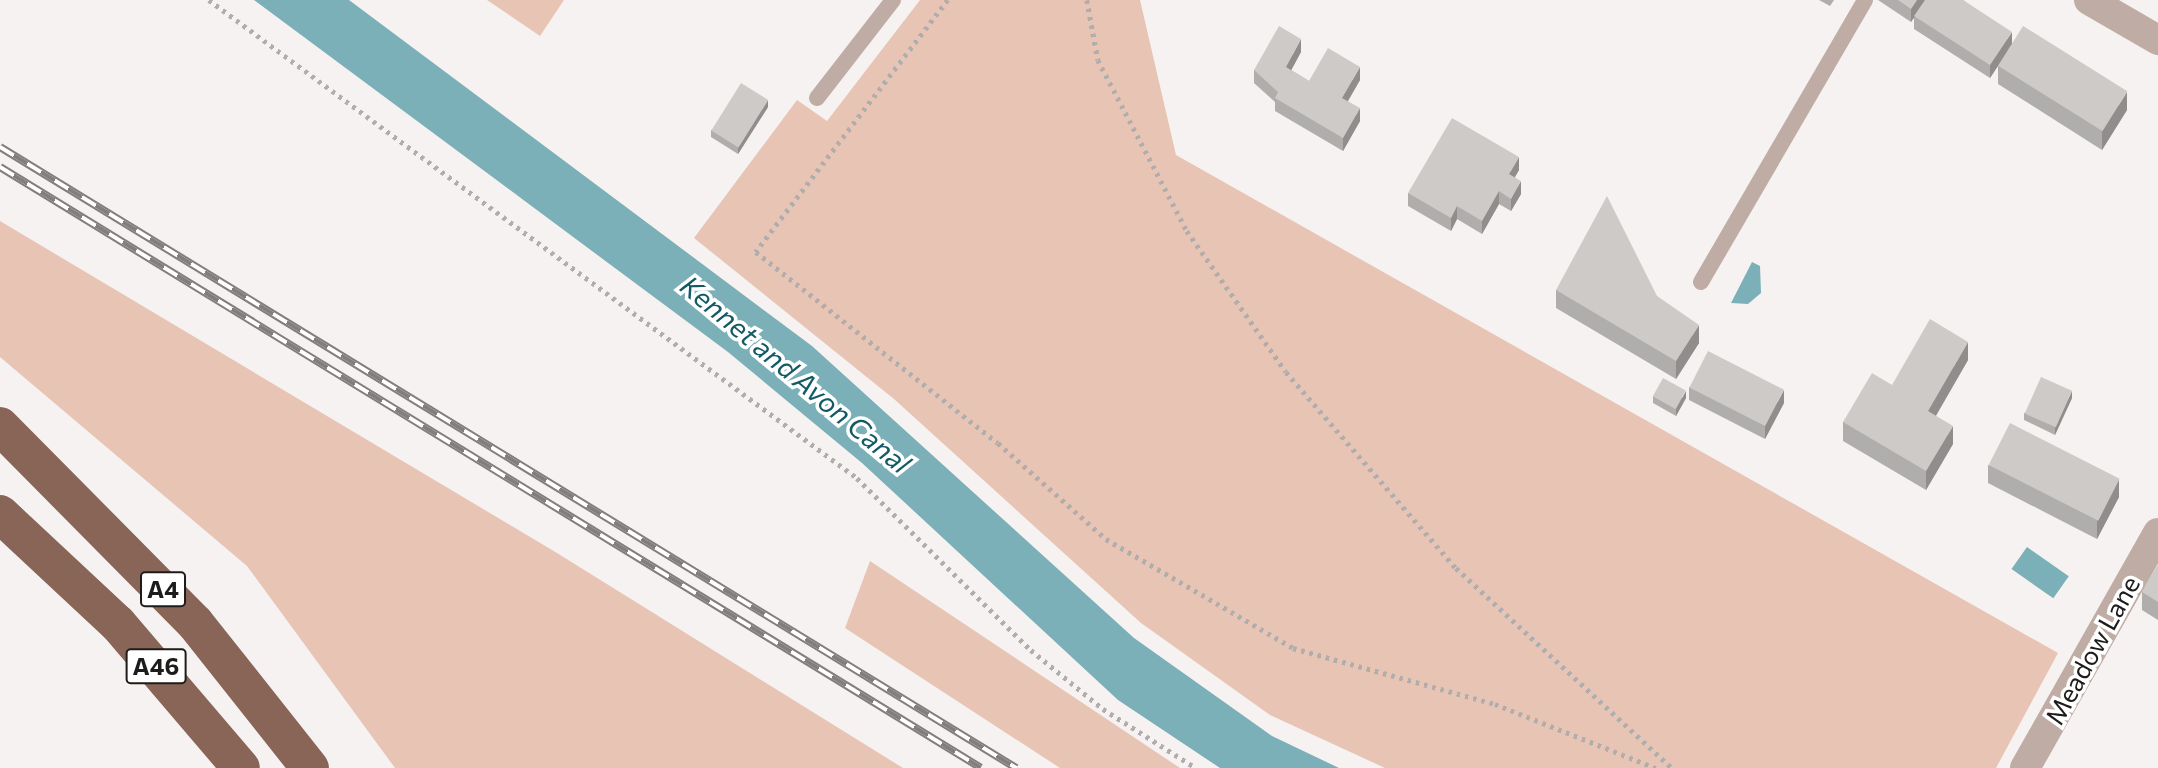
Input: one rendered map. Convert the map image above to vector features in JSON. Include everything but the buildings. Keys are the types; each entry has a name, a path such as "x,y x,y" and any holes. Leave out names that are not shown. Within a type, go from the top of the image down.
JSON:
{"highway":[{"name":"A4","path":"0,426 195,623 310,768"},
{"path":"0,514 61,576 210,768"},
{"name":"A46","path":"61,576 118,624 241,768"}],"street":[{"path":"2089,0 2158,40"},
{"name":"Meadow Lane","path":"2025,768 2158,533"}],"lane":[{"path":"817,99 893,0"},
{"path":"1701,282 1865,0"}],"path":[{"path":"209,0 858,478 1031,650 1103,709 1196,768"},
{"path":"948,0 756,252 998,443 1106,539 1293,648 1495,704 1656,768"},
{"path":"1087,0 1098,60 1187,231 1286,372 1456,568 1672,768"}],"shaded area":[{"path":"487,0 564,0 540,36"},
{"path":"920,0 1140,0 1176,155 2058,653 1996,768 1385,768 1270,715 1141,623 894,399 694,238 797,100 827,121"},
{"path":"0,221 557,553 903,768 395,768 247,566 0,357"},
{"path":"870,561 1180,768 1060,768 845,628"}],"water":[{"name":"Kennet and Avon Canal","path":"254,0 349,0 812,346 1134,638 1272,736 1339,768 1220,768 1118,700 862,463 728,352"},
{"path":"1752,262 1760,266 1761,293 1748,304 1731,303"},
{"path":"2027,547 2069,576 2053,598 2012,569"}],"railway":[{"path":"0,147 1016,768"},
{"path":"0,167 981,768"}]}
